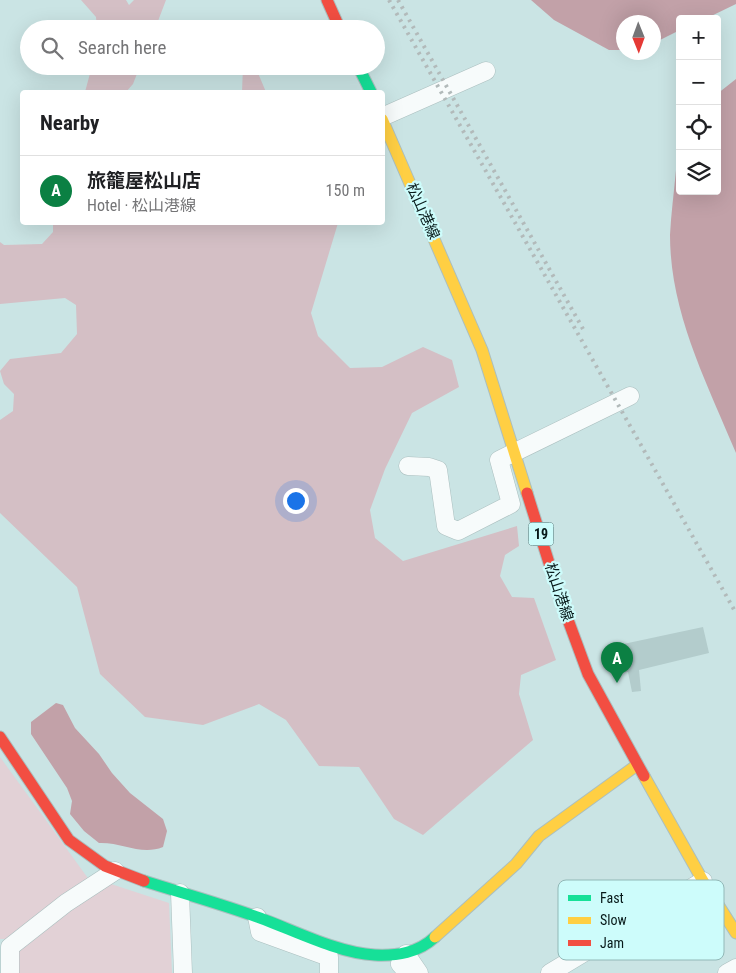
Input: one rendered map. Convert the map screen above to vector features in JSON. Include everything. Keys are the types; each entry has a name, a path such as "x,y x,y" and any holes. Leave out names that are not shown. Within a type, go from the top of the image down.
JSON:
{"main road":[{"path":"327,0 336,20"},
{"path":"362,75 370,90"},
{"name":"松山港線","path":"385,125 482,350 516,452 561,601 588,674 702,880"},
{"path":"0,737 69,840 92,858 115,871 257,917 344,949 374,955 406,954 429,943 449,927 516,864 539,836 637,765"},
{"name":"松山港線","path":"724,913 736,932"}],"street":[{"path":"385,117 486,71"},
{"path":"408,466 429,467 438,470 446,526 458,531 511,504 499,460 630,396"},
{"path":"10,973 10,947 66,903 115,871"},
{"path":"180,893 184,973"},
{"path":"257,917 260,932 329,957 329,973"},
{"path":"408,973 400,964 406,954 419,973"},
{"path":"550,973 572,960"},
{"path":"727,973 736,968"}],"shaded area":[{"path":"81,0 126,0 129,5 134,0 166,0 158,20 96,20 96,17"},
{"path":"531,0 736,0 736,4 713,15 676,15 676,32 661,40 661,15 616,15 616,50 609,50 554,20"},
{"path":"90,75 136,75 133,84 128,90 86,90"},
{"path":"243,75 259,75 265,90 242,90"},
{"path":"736,79 736,453 702,374 683,320 676,292 670,235 676,170 676,195 721,195 721,91"},
{"path":"53,225 337,225 311,313 318,336 350,368 382,367 423,347 452,360 459,387 412,413 385,469 370,510 375,538 403,561 517,526 519,546 505,555 500,576 512,597 534,598 556,660 521,675 519,694 533,740 423,835 394,819 359,767 319,766 286,720 259,704 203,725 145,717 100,674 77,587 0,513 0,420 13,411 14,394 4,384 0,371 10,359 61,353 77,334 76,305 65,298 0,304 0,242 4,245 42,244 53,232"},
{"path":"56,703 63,705 75,728 99,754 112,773 130,793 163,819 167,831 163,847 147,850 99,843 84,831 70,814 72,801 67,788 31,734 31,722"},
{"path":"0,757 90,881 12,939 0,939"},
{"path":"108,883 169,903 172,973 18,973 17,948"}],"building":[{"path":"703,627 709,653 639,670 641,691 632,692 628,672 618,673 614,646"}],"railway":[{"path":"389,0 736,613"},
{"path":"398,0 583,329"}],"traffic: fast":[{"path":"362,75 370,90"},
{"path":"144,881 246,913 332,946 361,953 375,955 399,954 422,947 435,937"}],"traffic: slow":[{"path":"385,126 482,350 527,493"},
{"path":"435,937 516,864 539,836 637,765"},
{"path":"644,776 702,880"},
{"path":"724,914 736,933"}],"traffic: jam":[{"path":"327,0 336,20"},
{"path":"527,493 561,601 588,674 644,776"},
{"path":"0,737 69,840 105,866 144,881"}],"place":[{"name":"旅籠屋松山店","path":"617,683"}]}
